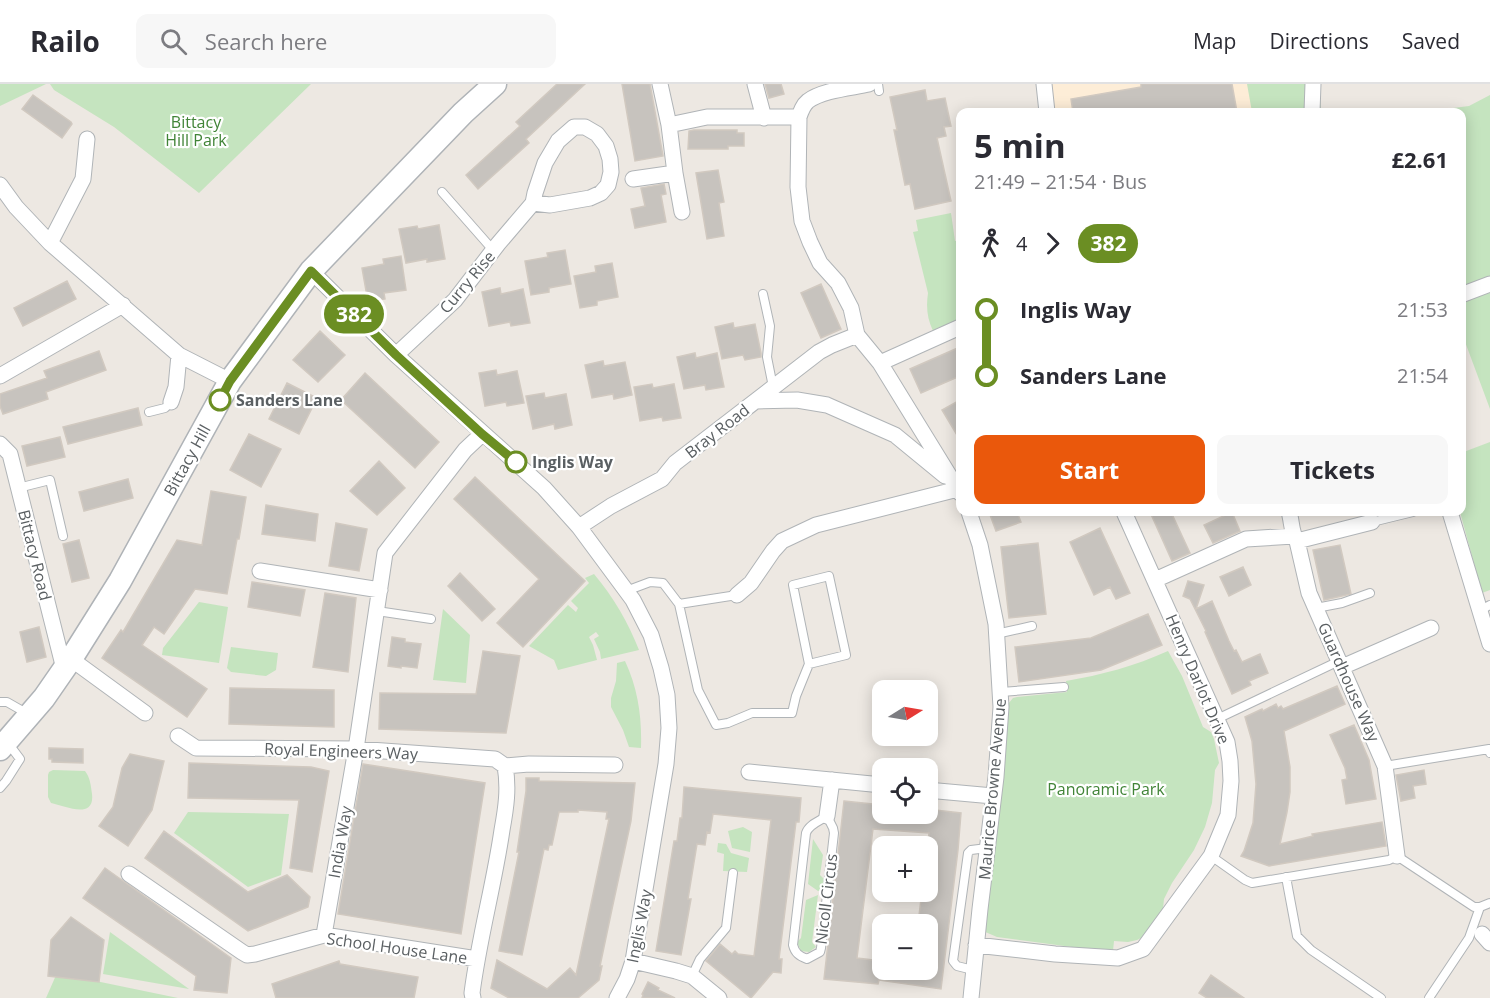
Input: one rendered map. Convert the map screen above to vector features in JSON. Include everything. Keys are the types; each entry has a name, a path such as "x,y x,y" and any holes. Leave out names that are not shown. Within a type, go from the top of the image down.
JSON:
{"main road":[{"name":"Bittacy Hill","path":"4,745 44,698 67,664 120,581 230,381 311,271 463,113 495,84"}],"street":[{"path":"660,84 669,125 682,212"},
{"path":"755,84 764,118"},
{"path":"1044,84 1047,108"},
{"path":"1312,108 1313,84"},
{"path":"875,86 830,88 807,101 802,107 799,117 798,187 802,221 817,257 838,283 851,308 856,335 880,363 956,486"},
{"path":"669,125 707,117 799,117"},
{"name":"Curry Rise","path":"396,355 455,300 533,203 545,163 558,141 574,127 585,127 597,134 606,146 611,172 608,185 601,193 590,198 550,205 533,203"},
{"path":"50,243 83,179 87,138"},
{"path":"633,179 675,173"},
{"path":"0,184 16,207 50,243 179,355 230,381"},
{"name":"Inglis Way","path":"311,271 396,355 544,488 579,528 633,600 651,635 667,695 669,728 666,764 633,961 617,998"},
{"path":"1466,293 1490,284"},
{"path":"0,376 123,305"},
{"path":"880,363 956,329"},
{"name":"Bray Road","path":"579,528 610,506 662,479 675,463 819,352 856,335"},
{"path":"171,402 176,387 179,355"},
{"path":"756,401 797,400 827,405 895,435 939,470 956,488"},
{"name":"India Way","path":"324,935 356,749 385,553 465,450 482,434"},
{"name":"Bittacy Road","path":"0,444 10,454 67,664"},
{"path":"737,595 751,583 772,551 782,541 816,525 956,492"},
{"name":"Maurice Browne Avenue","path":"970,516 980,544 996,633 1001,692 1000,732 971,998"},
{"name":"Henry Darlot Drive","path":"976,945 1054,954 1118,958 1143,949 1211,856 1228,815 1231,781 1227,742 1126,516"},
{"name":"Guardhouse Way","path":"1290,516 1310,593 1385,766 1397,856"},
{"path":"1451,516 1485,608 1490,644"},
{"path":"1155,580 1246,539 1295,538 1371,517"},
{"path":"260,571 380,590"},
{"path":"1341,664 1431,628"},
{"path":"67,664 145,713"},
{"name":"Royal Engineers Way","path":"178,736 196,748 356,749 495,759 505,766 615,765"},
{"path":"473,998 477,959 498,860 507,803 508,781 505,766"},
{"path":"749,772 872,784"},
{"path":"827,816 832,780"},
{"path":"938,791 993,796"},
{"name":"School House Lane","path":"129,874 247,955 324,935 477,959"},
{"path":"633,961 692,976 719,998"}],"lane":[{"path":"442,192 494,250"},
{"path":"763,294 770,326 767,357 773,387"},
{"path":"149,412 165,408 171,402"},
{"path":"18,488 50,480 63,536"},
{"path":"626,591 650,582 663,583 679,604 698,690 716,725 728,723 752,713 792,713 809,664 793,585 829,576 846,655 809,664"},
{"path":"1316,608 1342,603 1370,593"},
{"path":"679,604 737,595"},
{"path":"376,611 431,619"},
{"path":"996,633 1032,626"},
{"path":"1217,719 1341,664"},
{"path":"1001,692 1064,687"},
{"path":"0,702 7,702 30,715"},
{"path":"0,788 20,759 4,745"},
{"path":"1385,766 1489,749 1490,753"},
{"name":"Nicoll Circus","path":"827,816 834,833 821,948 820,952 807,958 798,955 793,945 806,833 813,824 827,816"},
{"path":"973,970 957,966 953,961 968,853 971,850 987,848"},
{"path":"1211,856 1252,883 1389,860 1397,856 1474,907 1490,903"},
{"path":"692,976 700,959 726,928 733,873"},
{"path":"1286,877 1297,936 1311,950 1381,998"},
{"path":"1429,998 1469,938 1480,907"}],"shaded area":[{"path":"1044,84 1252,84 1257,108 1047,108"}],"green space":[{"path":"0,84 46,84 0,106"},
{"name":"Bittacy Hill Park","path":"50,84 311,84 199,193 114,127 54,90"},
{"path":"1247,84 1319,84 1321,108 1251,108"},
{"path":"1490,95 1490,409 1466,344 1466,108 1453,108 1469,106"},
{"path":"951,213 956,241 956,321 933,331 929,322 928,293 913,232 918,231 916,220"},
{"path":"1490,442 1490,590 1482,593 1461,516 1466,516 1466,451"},
{"path":"594,574 620,611 639,650 601,659 594,639 599,636 596,632 589,637 597,660 558,670 554,660 529,646 568,605 576,612 578,608 571,601 589,583 585,578"},
{"path":"199,602 228,607 219,663 162,655 163,648"},
{"path":"443,609 470,635 466,683 433,680"},
{"path":"231,647 278,653 276,670 266,676 231,672 227,668"},
{"name":"Panoramic Park","path":"1168,651 1182,676 1203,727 1211,732 1219,763 1215,770 1212,803 1205,827 1194,850 1172,883 1164,899 1163,909 1143,937 1128,942 1114,941 1113,951 1109,952 997,937 983,931 1001,790 1008,704 1017,697 1067,692 1066,681 1118,669"},
{"path":"625,661 638,703 641,748 629,747 611,707 617,663"},
{"path":"53,770 85,771 92,794 89,807 78,809 51,803 48,797 48,775"},
{"path":"188,812 289,814 281,875 248,887 174,833"},
{"path":"743,827 752,832 750,852 732,848 728,831"},
{"path":"813,839 823,855 820,875 824,879 823,890 818,891 808,884"},
{"path":"718,843 726,844 731,853 749,858 747,872 723,871 724,854 717,852"},
{"path":"818,895 812,942 816,947 809,952 801,951 797,942 801,938 806,900"},
{"path":"110,932 189,989 103,974"},
{"path":"57,973 178,998 46,998"}],"building":[{"path":"557,84 585,84 526,139 529,143 478,189 466,175 520,126 516,122"},
{"path":"622,84 650,84 663,156 635,161"},
{"path":"765,84 781,84 784,94 769,98"},
{"path":"1141,84 1232,84 1236,108 1072,108 1071,99 1141,87"},
{"path":"925,90 927,101 945,98 951,126 944,127 946,136 937,138 951,201 915,209 910,184 905,185 890,97"},
{"path":"33,95 71,122 72,124 62,138 22,109"},
{"path":"737,130 737,133 744,133 744,146 728,146 728,149 688,149 689,131"},
{"path":"718,170 724,202 719,203 724,236 707,239 696,173"},
{"path":"664,184 666,194 661,195 666,222 635,228 631,209 645,206 641,188"},
{"path":"439,225 445,259 427,262 427,259 406,263 399,229 417,226 418,229"},
{"path":"565,250 571,284 549,288 549,292 531,295 525,261 548,257 547,253"},
{"path":"401,256 406,290 384,293 385,299 368,302 362,268 384,264 383,259"},
{"path":"612,263 618,297 597,301 597,305 580,308 574,276 596,272 595,266"},
{"path":"67,281 76,299 23,326 14,308"},
{"path":"821,284 841,329 821,338 801,293"},
{"path":"500,288 501,294 523,289 530,323 511,326 510,322 489,326 482,292"},
{"path":"733,323 734,328 755,324 761,357 745,360 743,355 722,359 715,327"},
{"path":"320,331 345,355 318,382 293,360"},
{"path":"956,349 956,378 921,393 910,369"},
{"path":"99,351 106,370 46,392 48,399 3,414 0,394 47,378 44,371"},
{"path":"695,353 696,358 717,353 724,387 706,390 705,385 684,389 677,357"},
{"path":"603,361 604,366 625,362 632,395 614,399 613,394 592,398 585,365"},
{"path":"496,370 497,375 517,371 524,403 507,406 506,402 485,406 479,373"},
{"path":"365,373 439,442 415,468 341,400"},
{"path":"287,383 317,398 299,434 269,419"},
{"path":"652,384 653,388 674,384 681,418 663,421 662,417 640,421 634,387"},
{"path":"544,393 545,398 566,394 572,425 555,429 554,424 533,429 526,396"},
{"path":"956,402 956,433 942,410"},
{"path":"138,408 142,425 68,444 63,427"},
{"path":"249,434 281,449 261,487 230,470"},
{"path":"60,437 65,457 27,466 22,446"},
{"path":"379,461 405,488 377,515 350,491"},
{"path":"475,477 585,581 523,647 497,623 539,579 454,499"},
{"path":"128,479 133,498 84,511 79,492"},
{"path":"211,491 246,497 227,594 195,589 164,634 154,627 142,645 207,689 187,717 102,658 121,630 123,632 177,540 202,545"},
{"path":"266,505 318,514 315,541 262,534"},
{"path":"990,516 1019,516 1021,522 996,531"},
{"path":"1152,516 1173,516 1190,553 1172,561"},
{"path":"1223,516 1234,516 1240,531 1213,543 1204,525"},
{"path":"336,523 367,529 359,571 329,566"},
{"path":"1100,528 1130,593 1116,599 1110,587 1094,595 1070,542"},
{"path":"79,540 89,578 72,582 63,544"},
{"path":"1038,543 1046,614 1009,618 1001,547"},
{"path":"1340,545 1351,594 1324,600 1313,550"},
{"path":"1243,567 1251,585 1229,596 1220,577"},
{"path":"460,573 495,609 482,621 448,586"},
{"path":"1188,581 1204,585 1196,609 1212,601 1229,641 1242,662 1260,654 1268,673 1249,681 1251,685 1232,694 1190,599 1183,596"},
{"path":"252,582 305,590 300,616 248,607"},
{"path":"325,593 356,598 348,672 313,667"},
{"path":"1148,614 1162,645 1101,670 1019,682 1015,647 1091,638"},
{"path":"39,627 46,657 27,662 20,632"},
{"path":"392,637 405,639 405,642 421,644 417,668 388,666"},
{"path":"483,651 520,656 506,733 379,729 380,693 476,694"},
{"path":"1337,686 1345,704 1284,731 1290,767 1290,792 1280,844 1313,836 1312,834 1382,822 1386,846 1269,866 1241,856 1253,823 1256,784 1252,741 1245,717 1276,704 1278,708 1281,706 1283,709"},
{"path":"230,688 334,690 334,727 229,724"},
{"path":"1354,725 1369,760 1376,799 1346,804 1342,780 1347,779 1345,768 1330,735"},
{"path":"49,748 83,749 83,763 52,762 52,759 49,759"},
{"path":"130,754 164,761 152,810 128,846 99,826 113,807 122,768"},
{"path":"189,763 311,767 329,771 312,872 290,868 299,800 188,798"},
{"path":"363,764 485,783 461,934 338,914"},
{"path":"1424,770 1426,784 1413,786 1415,798 1401,801 1396,775"},
{"path":"526,778 539,778 539,781 635,783 631,821 599,980 578,998 509,998 491,988 497,960 547,989 570,968 576,975 609,819 606,819 607,812 578,810 578,812 559,812 552,845 549,845 548,850 544,849 522,955 499,951 519,852 517,852"},
{"path":"684,787 801,798 779,959 782,959 781,973 773,972 751,998 706,961 720,944 732,954 735,951 738,954 754,956 771,820 713,814 710,833 707,832 705,845 697,844 688,899 691,899 681,955 656,951 674,841 677,841 680,818 682,818"},
{"path":"844,801 872,804 872,824 938,824 938,810 961,813 941,989 879,980 878,984 824,979","holes":["873,829 929,833 929,836 938,836 938,902 921,902 919,914 938,914 938,980 872,980 872,960 857,958"]},
{"path":"164,831 248,892 287,875 310,897 308,907 248,931 145,858"},
{"path":"105,868 231,958 227,993 194,990 196,976 83,898"},
{"path":"71,917 104,940 99,982 48,976 51,940"},
{"path":"339,961 340,964 418,977 414,998 276,998 272,984"},
{"path":"1211,975 1244,998 1207,998 1199,993"},
{"path":"648,982 659,988 658,990 675,998 642,998"}],"bus line":[{"name":"382","path":"220,400 230,381 311,271 396,355 516,462"}],"place":[{"name":"Sanders Lane","path":"220,400"},
{"name":"Inglis Way","path":"516,462"}]}
